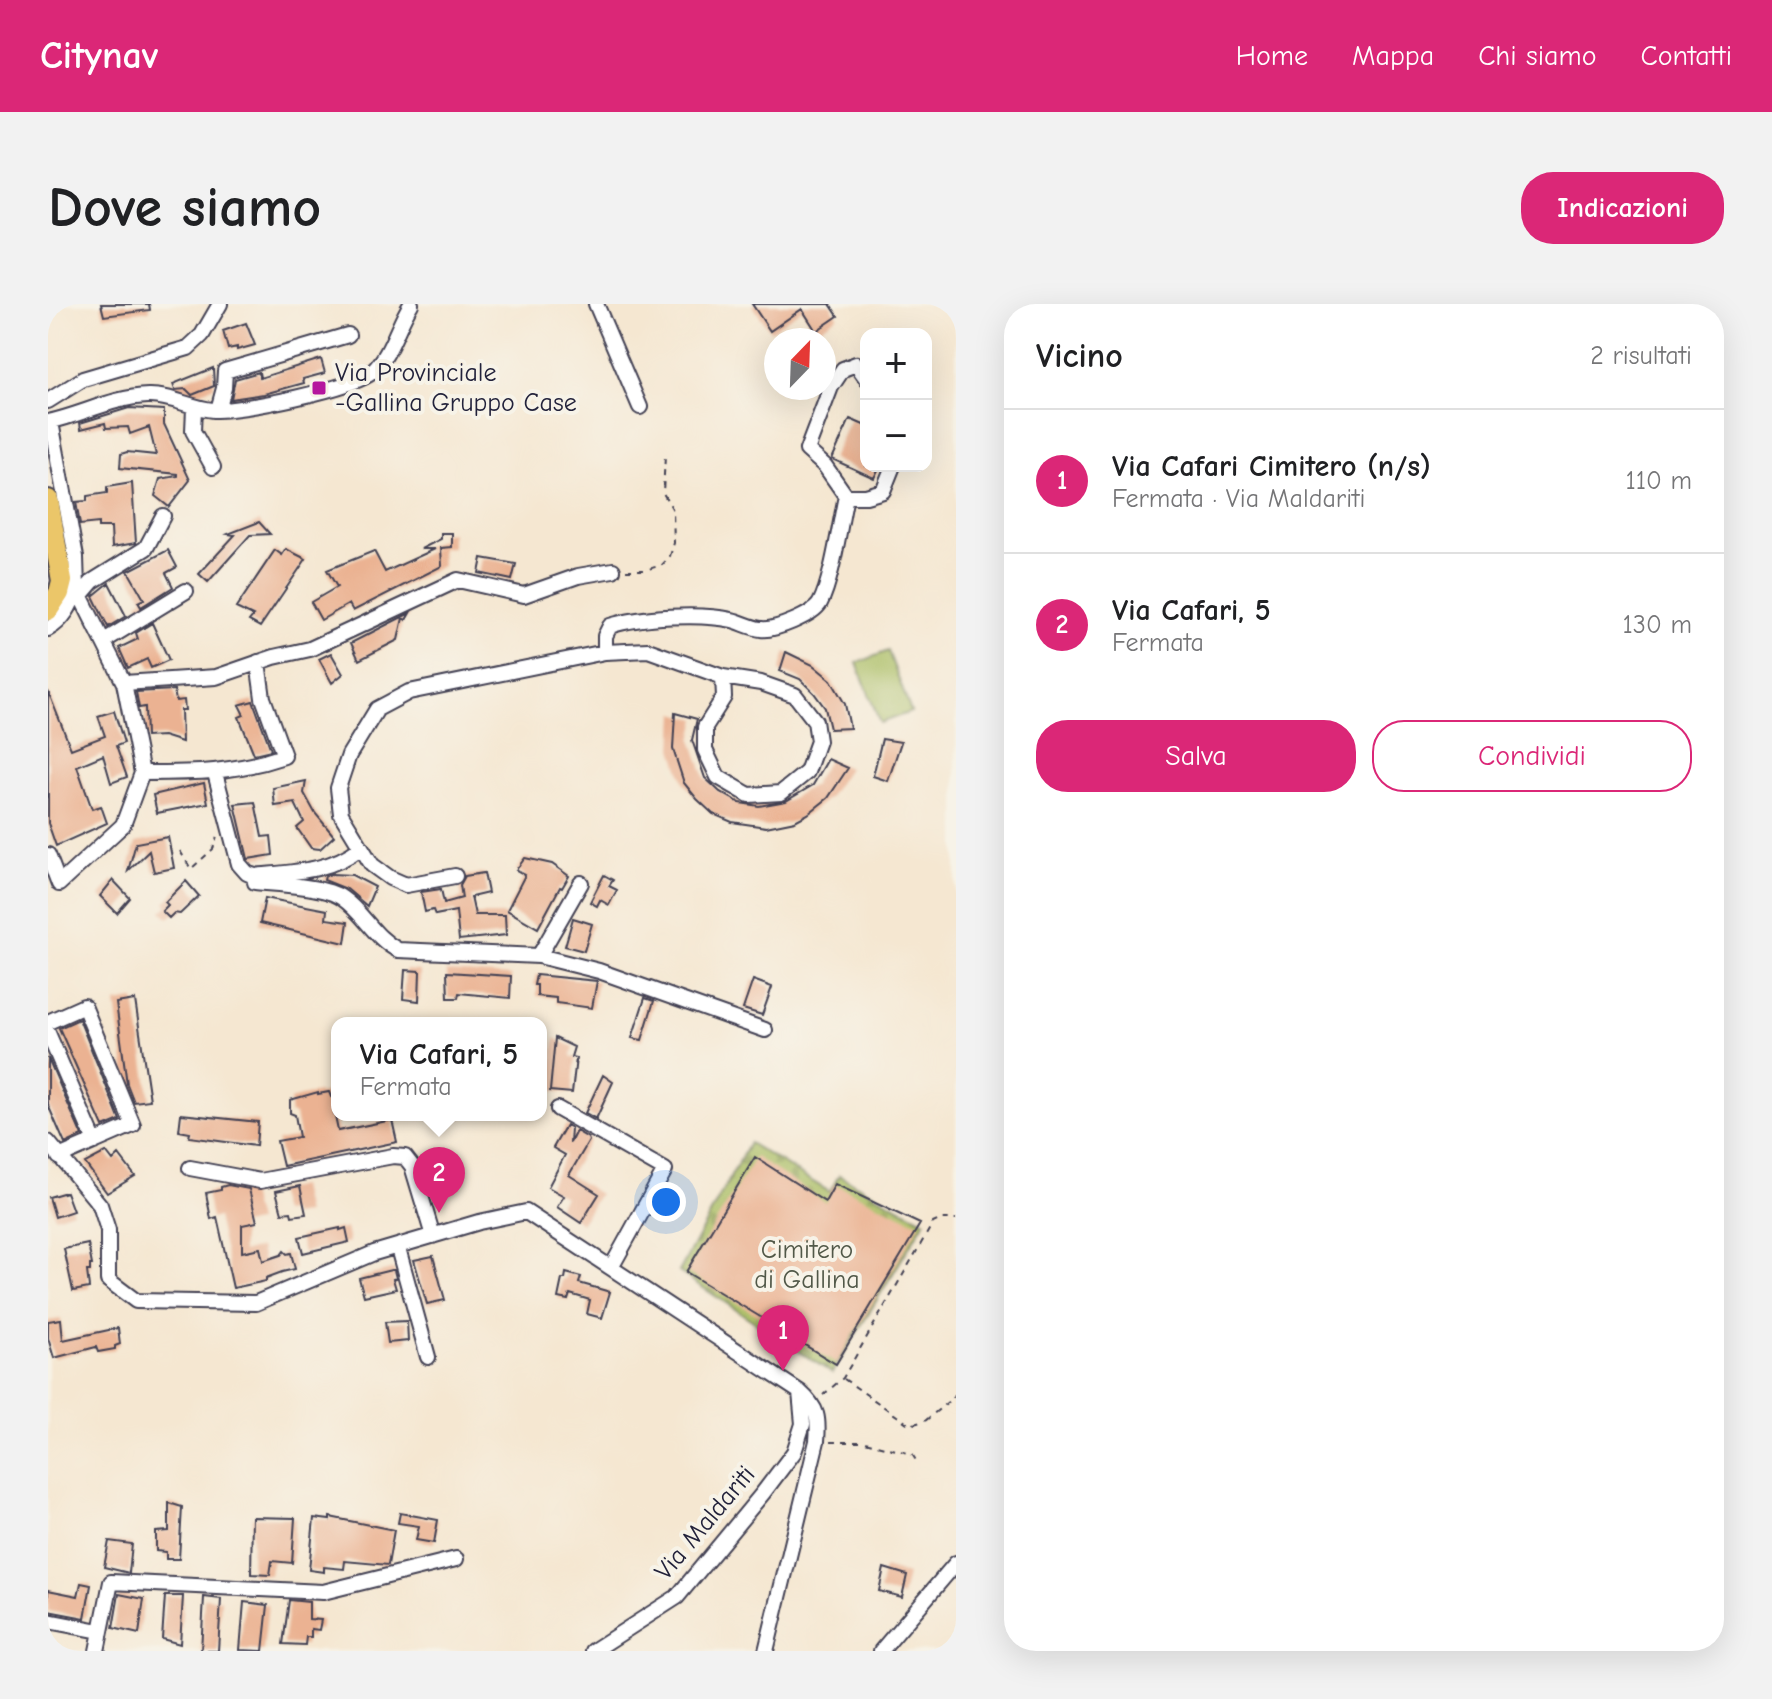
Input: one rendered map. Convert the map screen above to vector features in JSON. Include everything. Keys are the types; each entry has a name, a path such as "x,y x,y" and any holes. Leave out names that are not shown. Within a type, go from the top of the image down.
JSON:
{"highway":[{"path":"48,500 62,581 59,593 48,610"},
{"path":"48,591 55,572 56,547"}],"street":[{"path":"48,401 83,379 188,348 202,335 220,304"},
{"path":"48,855 59,884 123,825 142,773 124,683 78,592 76,557 50,422 128,398 153,396 194,408 218,410 301,397 369,375 384,359 411,304"},
{"path":"596,304 640,407"},
{"path":"218,410 225,371 348,335"},
{"path":"605,652 605,636 610,626 631,619 730,620 763,630 810,615 820,604 846,496 825,466 807,450 831,387 843,369 856,364 860,370"},
{"path":"194,408 193,431 213,467"},
{"path":"846,496 866,496 883,491 891,472"},
{"path":"48,629 69,609 78,592 146,548 163,516"},
{"path":"124,683 216,677 310,649 458,580 524,595 578,576 613,570"},
{"path":"104,641 186,591"},
{"path":"455,876 406,885 390,878 372,865 341,814 338,788 349,755 377,709 409,692 605,652 648,650 723,677 761,683 795,695 815,721 818,741 807,772 781,793 749,795 718,777 705,750 705,727 724,697 723,677"},
{"path":"142,773 215,773 284,756 263,698 258,662"},
{"path":"215,773 239,864 247,873 254,876 311,870 344,861 360,848"},
{"path":"254,876 255,882 302,887 341,897 385,943 398,950 539,956 599,971 765,1030"},
{"path":"539,956 581,883"},
{"path":"48,1022 84,1006 133,1125 59,1157"},
{"path":"48,1033 95,1142"},
{"path":"558,1109 665,1170 612,1266"},
{"path":"48,1142 100,1205 108,1230 108,1280 136,1301 256,1303 374,1253 479,1222 526,1212 800,1392 813,1403 819,1417 817,1441 766,1651"},
{"path":"190,1168 260,1181 393,1156 405,1157 412,1166 433,1236"},
{"path":"398,1248 428,1357"},
{"name":"Via Maldariti","path":"593,1651 677,1597 763,1493 794,1452 803,1424 800,1392"},
{"path":"97,1651 111,1582 323,1592 456,1559"},
{"path":"881,1651 956,1563"},
{"path":"48,1621 100,1631"}],"path":[{"path":"613,570 645,570 662,565 670,556 674,543 673,510 663,493 665,456"},
{"path":"180,851 191,869 213,849 219,830 228,825"},
{"path":"813,1403 843,1378 933,1223 956,1219"},
{"path":"843,1378 910,1425 925,1421 956,1395"},
{"path":"817,1441 865,1442 912,1454 917,1462"}],"green space":[{"path":"888,651 911,712 880,723 857,663"},
{"name":"Cimitero di Gallina","path":"749,1143 830,1192 839,1175 925,1221 832,1373 679,1272"}],"building":[{"path":"101,304 149,304 150,310 104,316"},
{"path":"752,304 830,304 838,316 820,328 814,328 802,309 774,328 768,328"},
{"path":"246,323 255,345 228,349 223,331"},
{"path":"321,359 325,373 303,379 304,383 231,399 235,379 259,372 260,378"},
{"path":"213,368 214,386 192,395 186,389 175,390 173,384"},
{"path":"129,408 164,410 164,424 190,480 169,507 155,496 160,479 178,474 120,468 121,454 156,455 149,427 130,434 128,427 106,428 105,423 81,429 80,423"},
{"path":"850,419 860,423 860,472 832,459"},
{"path":"861,472 877,472 874,478"},
{"path":"132,483 136,543 112,547 111,527 98,527 98,523 80,525 76,502 87,501 87,496 107,493 107,487"},
{"path":"259,522 270,534 250,535 208,582 199,574 235,535 228,534"},
{"path":"441,533 452,533 452,547 441,548 442,566 353,611 349,604 321,620 311,602 337,587 327,570 374,551 385,572 435,549 421,549 441,539"},
{"path":"286,549 306,559 260,627 249,621 253,616 236,608 275,550 282,555"},
{"path":"168,550 177,567 166,573 173,587 141,607 138,602 144,599 128,571"},
{"path":"482,558 516,564 512,580 479,573"},
{"path":"109,583 126,616 108,627 93,596"},
{"path":"410,613 406,620 403,618 398,640 359,660 351,643"},
{"path":"152,623 169,660 151,668 147,659 128,668 119,648 138,639 136,633"},
{"path":"786,652 813,665 831,680 845,704 850,728 830,729 825,708 814,693 800,679 780,671"},
{"path":"331,653 343,674 332,683 319,659"},
{"path":"174,690 176,701 184,700 185,710 181,710 182,742 163,736 146,737 145,707 139,708 136,692"},
{"path":"48,691 71,749 105,736 98,716 114,711 124,743 116,746 127,777 111,783 103,755 77,766 92,809 101,806 107,823 56,846 48,823"},
{"path":"253,701 271,750 254,754 239,717 244,715 239,705"},
{"path":"675,713 697,719 692,740 705,778 720,792 740,803 759,806 786,801 813,785 828,759 848,768 828,798 795,821 766,827 732,822 713,814 684,783 673,749"},
{"path":"882,739 901,742 888,781 873,776"},
{"path":"306,781 304,793 315,813 334,836 320,849 311,848 297,828 304,822 295,803 275,806 273,788"},
{"path":"204,783 208,803 157,813 153,795"},
{"path":"255,802 262,837 271,836 273,855 248,859 235,804"},
{"path":"168,837 174,868 154,872 149,851 128,871 136,843"},
{"path":"525,858 552,864 569,876 538,928 507,910 525,875 516,870"},
{"path":"484,873 488,893 471,897 475,915 505,915 506,935 459,940 456,911 435,915 433,910 425,912 421,892 441,889 444,903 462,898 460,885 465,876"},
{"path":"331,874 352,875 375,887 367,906 347,889 324,880"},
{"path":"604,875 613,880 609,886 617,890 609,905 600,900 597,906 590,902"},
{"path":"113,880 130,898 117,913 100,896"},
{"path":"186,881 199,896 180,914 174,913 169,918 162,911 168,905 165,902"},
{"path":"265,898 327,910 326,919 348,922 345,943 260,923"},
{"path":"573,918 592,924 584,951 565,946"},
{"path":"405,970 420,971 419,1001 403,999"},
{"path":"447,972 511,976 510,998 459,993 458,998 448,998"},
{"path":"536,975 597,981 592,1008 556,1003 556,998 537,996 537,985 534,985"},
{"path":"753,980 772,987 762,1015 743,1009"},
{"path":"645,998 654,1001 642,1040 632,1038"},
{"path":"135,1000 150,1100 134,1102 127,1084 116,1003"},
{"path":"79,1019 120,1120 103,1127 59,1028"},
{"path":"555,1038 574,1047 571,1057 576,1058 572,1093 550,1091"},
{"path":"48,1058 82,1136 65,1144 48,1105"},
{"path":"603,1075 613,1082 596,1119 585,1113"},
{"path":"329,1092 331,1121 336,1121 338,1131 392,1121 397,1142 283,1166 277,1141 299,1137 295,1115 290,1113 290,1100"},
{"path":"181,1114 258,1122 256,1146 189,1137 190,1133 179,1131"},
{"path":"566,1125 571,1128 570,1143 576,1131 589,1141 569,1175 599,1194 581,1223 557,1207 564,1196 548,1187 565,1155 553,1148"},
{"path":"106,1152 113,1161 119,1155 135,1176 107,1193 85,1163"},
{"name":"Cimitero di Gallina","path":"755,1157 825,1202 835,1184 920,1224 836,1364 795,1339 797,1335 780,1324 778,1327 686,1272"},
{"path":"228,1185 249,1189 257,1222 242,1225 242,1252 260,1248 263,1261 284,1251 291,1253 295,1269 266,1278 266,1281 233,1288 217,1217 211,1219 206,1193"},
{"path":"300,1186 306,1214 292,1216 291,1212 282,1213 276,1191"},
{"path":"66,1192 73,1211 55,1217 49,1197"},
{"path":"346,1228 349,1242 303,1253 299,1237"},
{"path":"88,1244 92,1265 87,1271 89,1288 73,1291 64,1249"},
{"path":"433,1256 445,1300 427,1304 414,1260"},
{"path":"394,1270 396,1289 364,1296 359,1278"},
{"path":"566,1273 581,1277 579,1283 610,1292 602,1318 587,1314 590,1300 570,1294 568,1300 558,1298"},
{"path":"61,1319 63,1340 118,1328 120,1344 115,1349 98,1352 96,1347 54,1358 48,1338 48,1321"},
{"path":"407,1321 408,1341 388,1343 385,1322"},
{"path":"169,1503 182,1507 179,1559 166,1559 166,1552 156,1551 156,1532 169,1531"},
{"path":"400,1513 438,1520 434,1543 416,1540 419,1526 398,1523"},
{"path":"252,1517 295,1518 292,1563 272,1561 270,1575 251,1574"},
{"path":"330,1517 394,1530 388,1565 345,1561 344,1569 324,1567 324,1572 309,1570 314,1518 330,1520"},
{"path":"109,1541 132,1544 129,1573 104,1567"},
{"path":"884,1568 907,1575 902,1597 879,1591"},
{"path":"81,1583 91,1585 85,1618 48,1611 48,1590 78,1596"},
{"path":"119,1594 144,1599 139,1634 113,1628"},
{"path":"165,1596 183,1596 180,1644 162,1639"},
{"path":"204,1597 221,1599 218,1651 201,1651"},
{"path":"289,1600 309,1602 309,1619 321,1620 319,1630 311,1629 311,1637 306,1637 305,1645 283,1644"},
{"path":"244,1602 268,1605 263,1651 240,1650"}],"place":[{"name":"Via Provinciale -Gallina Gruppo Case","path":"319,388"},
{"name":"Via Cafari, 5","path":"439,1213"},
{"name":"Via Cafari Cimitero (n/s)","path":"783,1371"}]}
